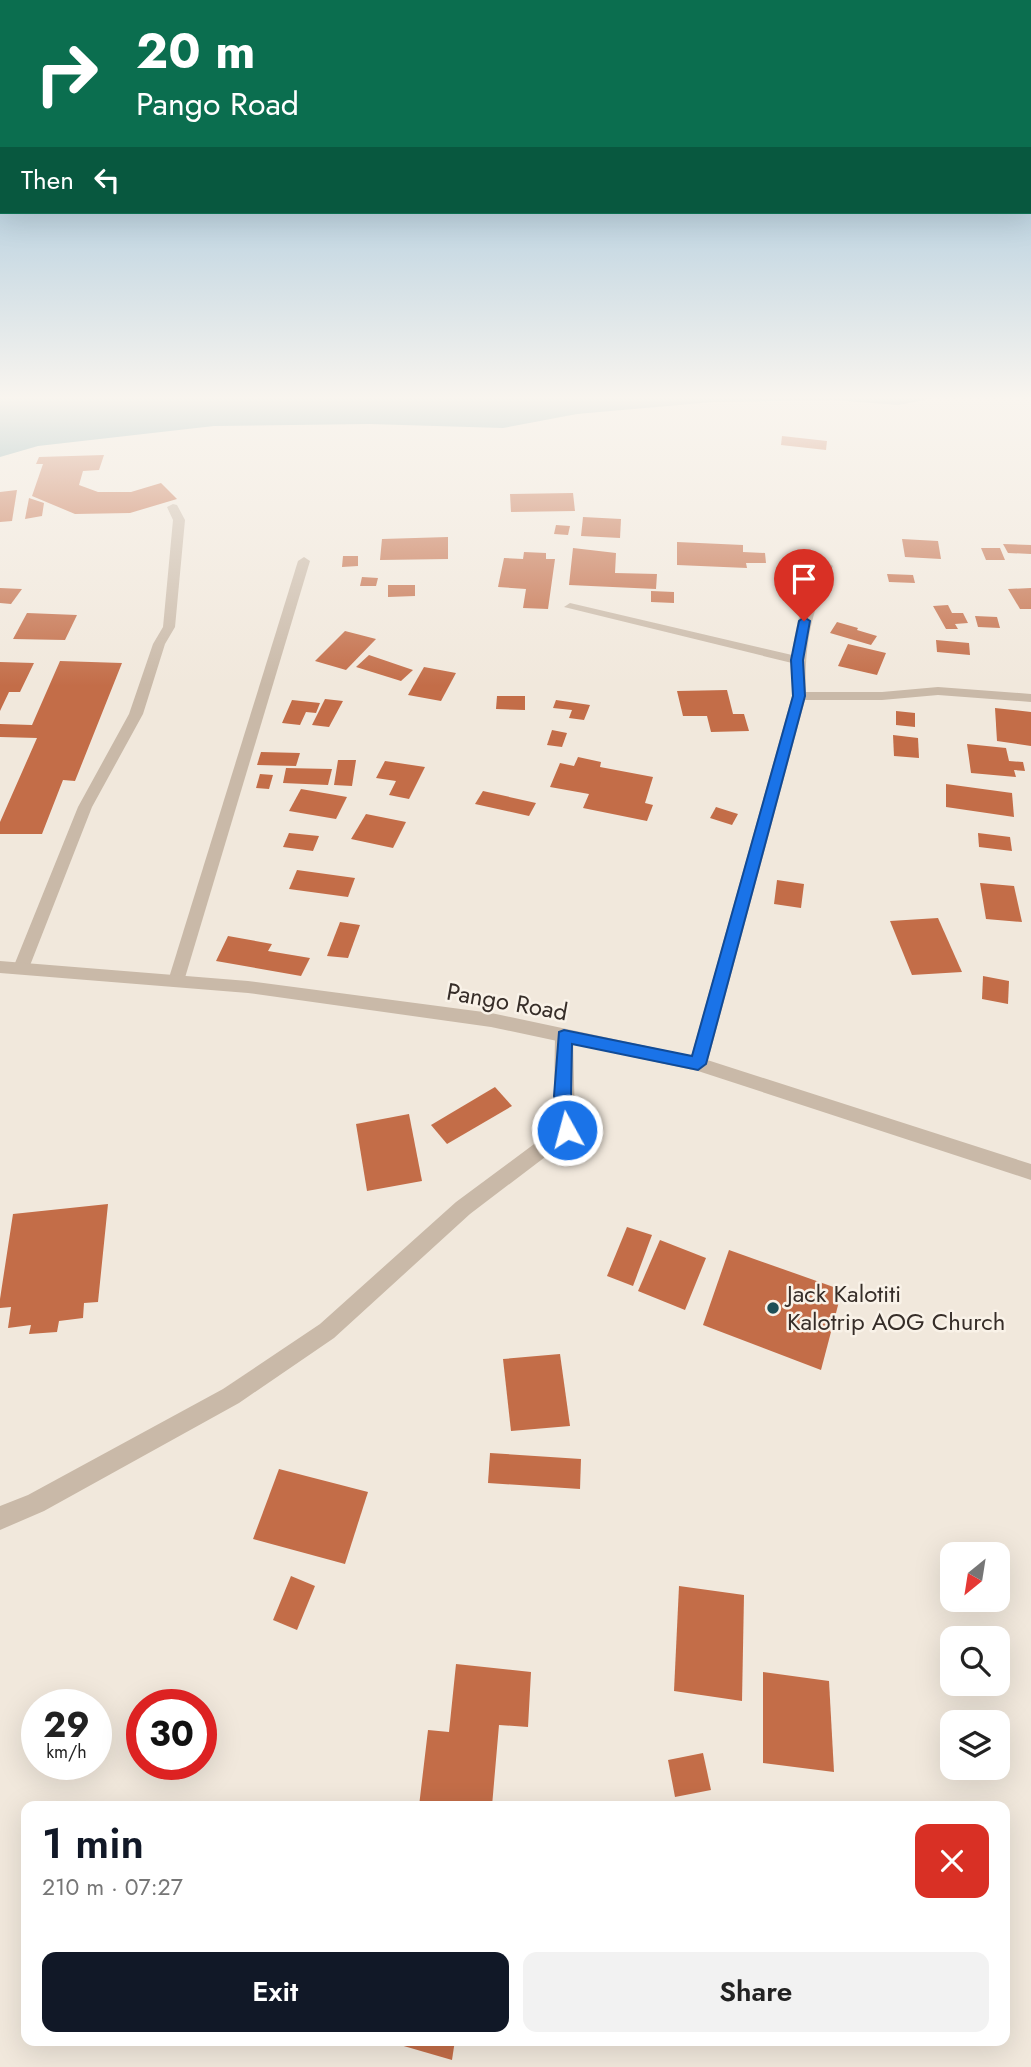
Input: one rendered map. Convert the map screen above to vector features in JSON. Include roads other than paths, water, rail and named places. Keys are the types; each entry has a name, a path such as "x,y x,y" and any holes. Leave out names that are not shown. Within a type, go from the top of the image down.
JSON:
{"street":[{"path":"21,968 85,807 136,714 159,644 169,628 179,520 173,507"},
{"path":"176,981 304,561"},
{"path":"698,1064 799,696 797,660 808,601 827,566"},
{"path":"570,607 797,660"},
{"path":"799,696 882,696 937,691 1031,698"},
{"name":"Pango Road","path":"0,967 302,994 491,1020 698,1064 1031,1172"},
{"path":"0,1518 36,1503 231,1396 316,1338 463,1208 567,1130 563,1096 564,1036"}],"place":[{"name":"Jack Kalotiti Kalotrip AOG Church","path":"773,1308"}]}
